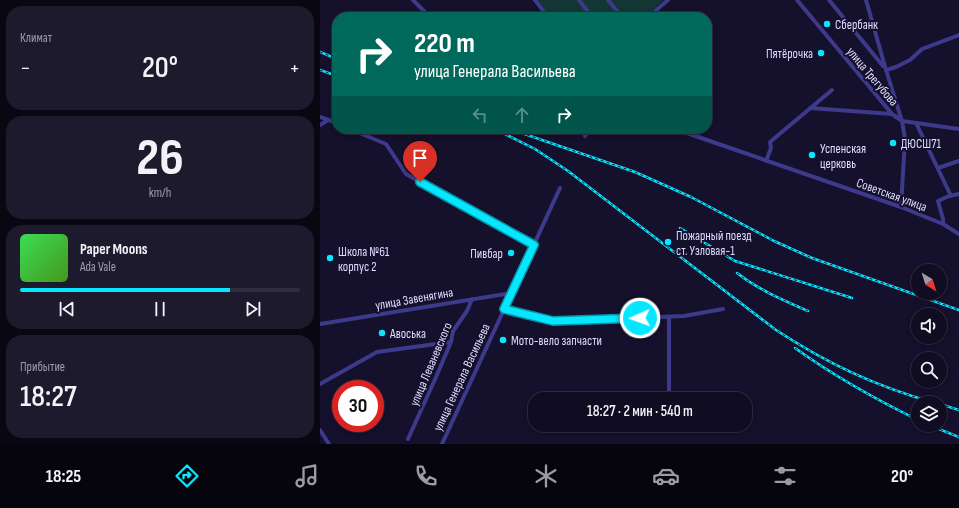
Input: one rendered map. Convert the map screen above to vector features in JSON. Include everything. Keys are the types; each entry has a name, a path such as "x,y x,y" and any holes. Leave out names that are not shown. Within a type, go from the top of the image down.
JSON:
{"street":[{"path":"413,0 425,12"},
{"path":"535,0 544,12"},
{"path":"579,0 588,12"},
{"path":"608,0 618,12"},
{"path":"654,12 668,0"},
{"name":"улица Трегубова","path":"797,0 892,114 902,121"},
{"path":"829,0 885,69 910,60 922,49 959,35"},
{"name":"улица Трегубова","path":"866,0 885,69 902,121"},
{"path":"766,161 771,148 770,142 832,90"},
{"path":"810,108 892,114"},
{"path":"320,117 332,121"},
{"path":"320,125 328,120"},
{"path":"901,207 905,139 902,121 959,129"},
{"path":"916,123 951,196"},
{"path":"362,134 386,144 406,174 534,245"},
{"name":"Советская улица","path":"688,134 901,207 943,224 959,234"},
{"path":"938,168 959,161"},
{"name":"улица Генерала Васильева","path":"442,444 560,188"},
{"path":"943,224 938,201 959,194"},
{"name":"улица Завенягина","path":"320,324 511,293"},
{"name":"улица Леваневского","path":"408,439 450,342 453,331 467,311 472,299"},
{"path":"504,309 553,321 669,317 724,309"},
{"path":"669,317 669,392"},
{"path":"320,384 377,352 450,342"},
{"path":"320,430 329,444"}],"green space":[{"path":"537,0 664,0 650,12 547,12"}],"railway":[{"path":"320,52 332,57"},
{"path":"320,70 332,74"},
{"path":"505,134 535,149 568,171 776,330 833,364 852,373 913,396"},
{"path":"525,134 635,172 691,197 774,241 812,258 959,310"},
{"path":"680,228 735,261 852,298"},
{"path":"737,273 763,290 808,311"},
{"path":"795,348 855,387 911,416"},
{"path":"947,406 959,410"},
{"path":"946,432 959,437"}],"place":[{"name":"Сбербанк","path":"827,24"},
{"name":"Пятёрочка","path":"821,53"},
{"name":"ДЮСШ71","path":"893,143"},
{"name":"Успенская церковь","path":"812,155"},
{"name":"Пожарный поезд ст. Узловая-1","path":"668,242"},
{"name":"Пивбар","path":"511,253"},
{"name":"Школа №61 корпус 2","path":"330,258"},
{"name":"Авоська","path":"382,333"},
{"name":"Мото-вело запчасти","path":"503,340"}],"route":[{"path":"420,182 534,245 504,309 553,321 640,318"}]}
